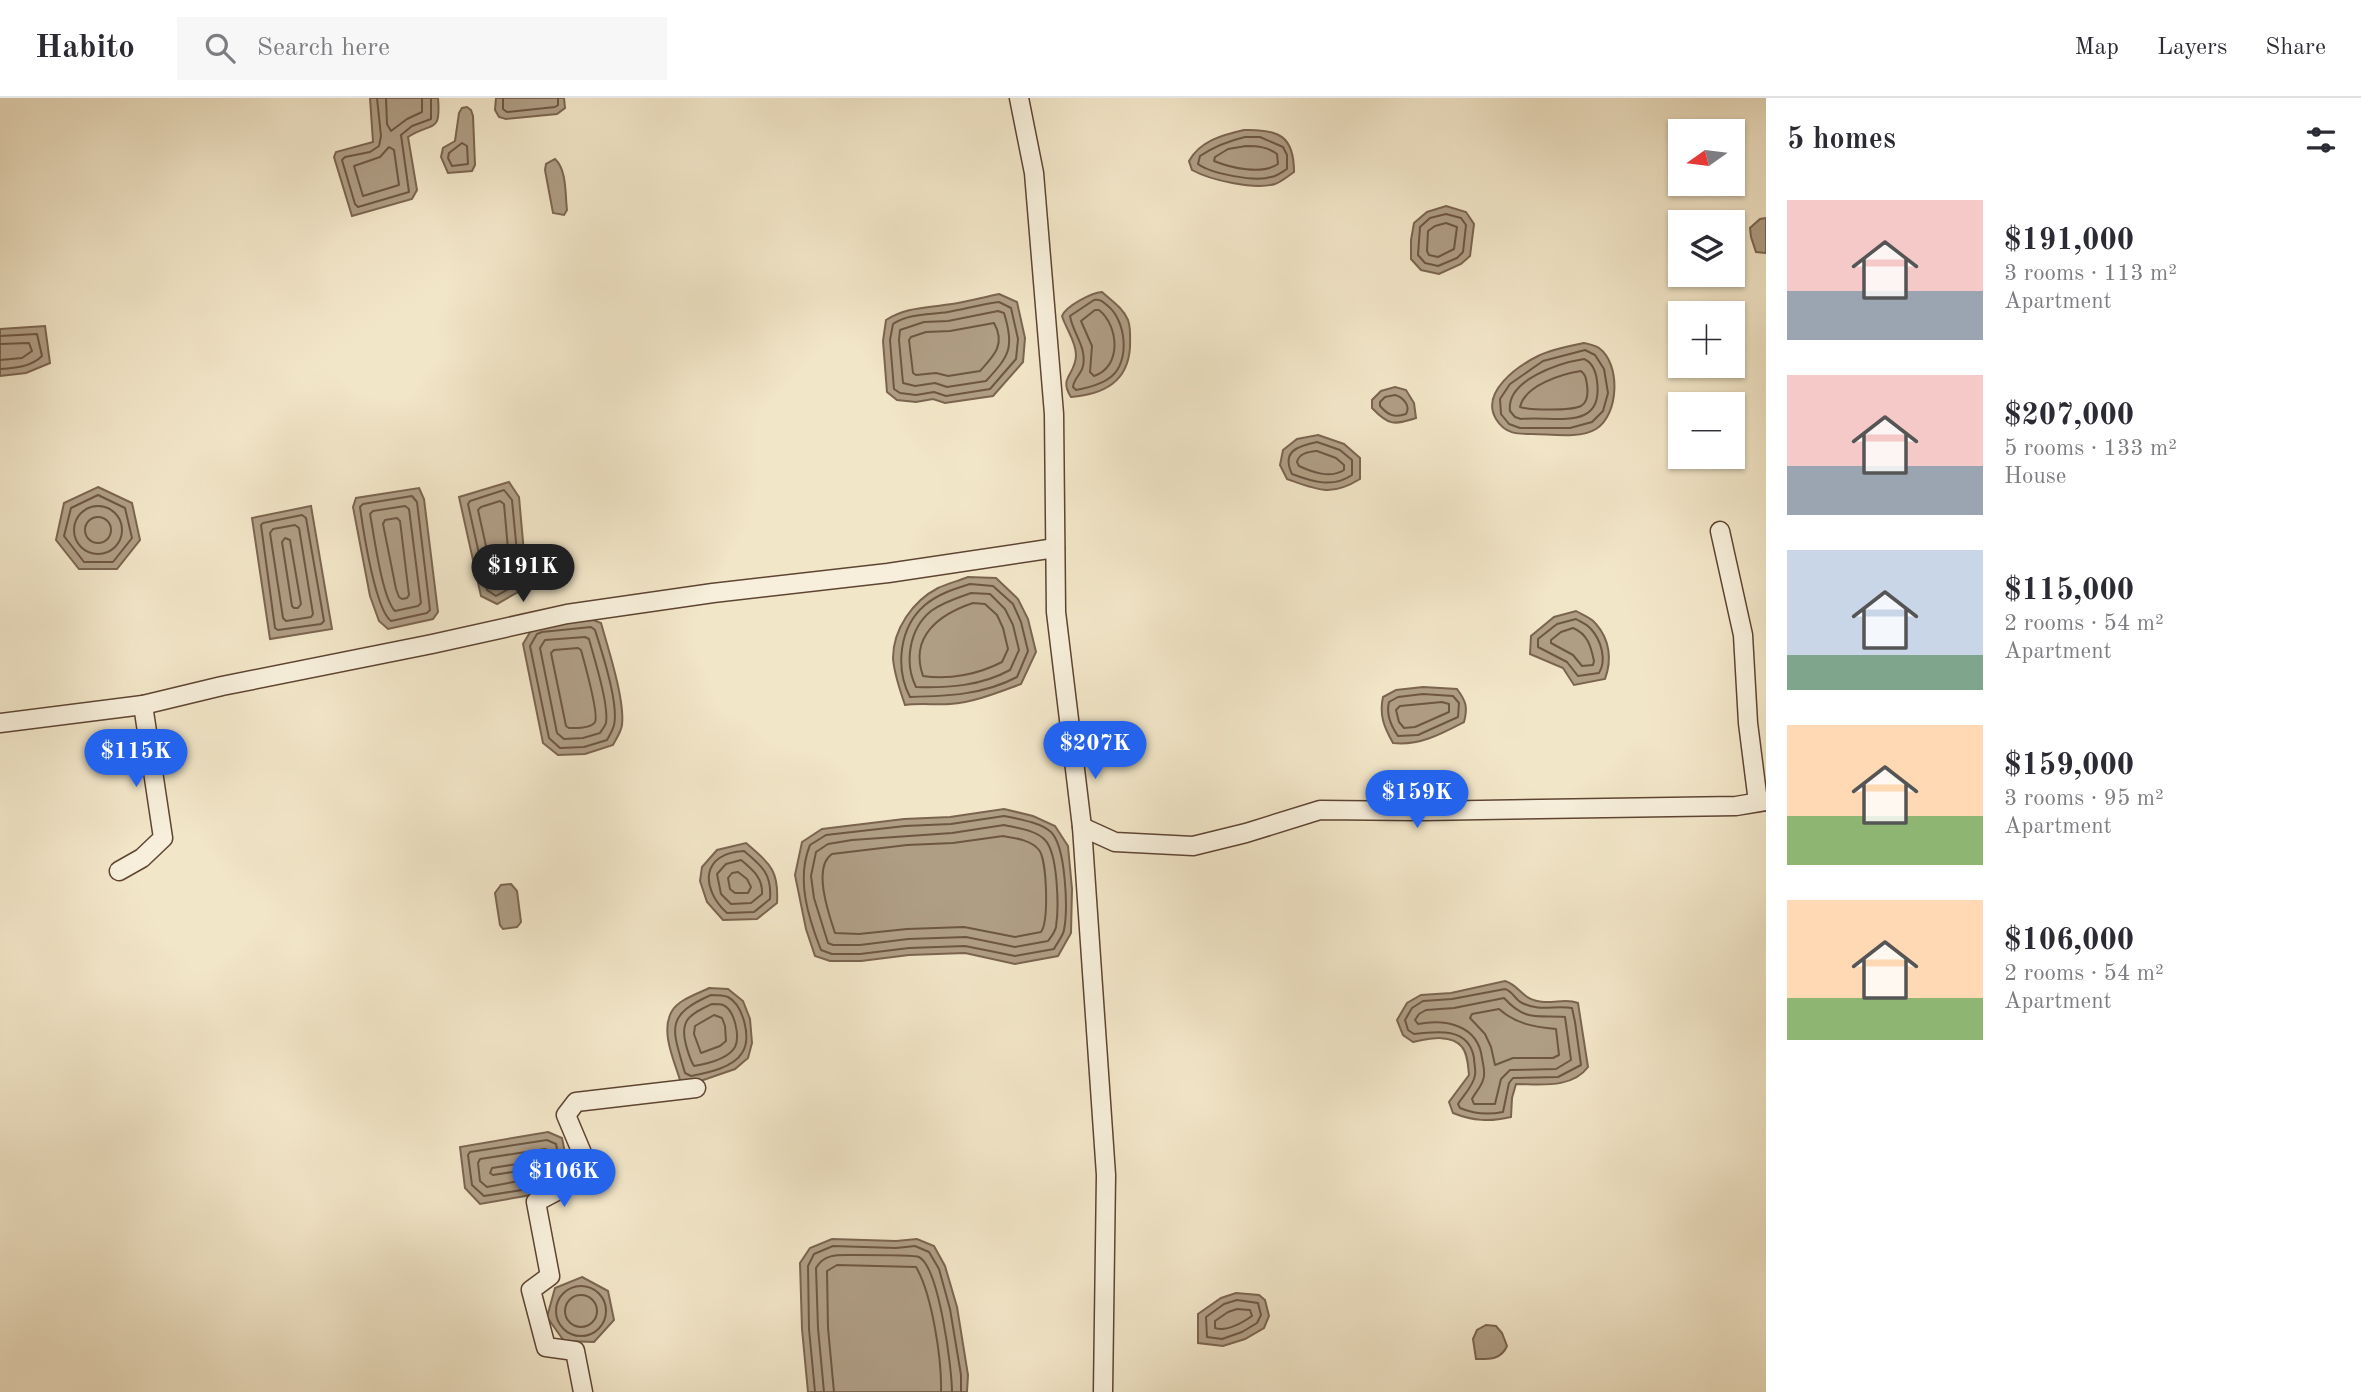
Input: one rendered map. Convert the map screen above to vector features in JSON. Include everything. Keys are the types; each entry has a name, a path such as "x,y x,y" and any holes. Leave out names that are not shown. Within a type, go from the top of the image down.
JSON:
{"street":[{"path":"1019,98 1034,173 1052,388 1056,612 1082,827 1106,1174 1103,1392"},
{"path":"1082,827 1115,842 1193,846 1320,810 1736,806 1762,801 1748,723 1743,635 1720,531"},
{"path":"0,723 143,705 566,614 713,593 888,573 1055,548"},
{"path":"119,871 142,858 163,838 143,705"},
{"path":"583,1392 575,1351 546,1347 531,1290 550,1276 536,1202 572,1183 582,1153 566,1115 576,1102 695,1088"}],"water":[{"path":"370,98 438,98 438,117 433,125 408,137 417,190 412,199 352,216 334,157 336,152 373,142"},
{"path":"496,98 564,98 565,108 557,114 506,119 499,117 495,110"},
{"path":"467,107 473,116 475,165 472,171 448,173 441,157 443,148 455,141 459,113 462,108"},
{"path":"1244,130 1267,131 1282,137 1291,150 1294,172 1275,184 1256,186 1221,180 1192,170 1189,161 1199,148 1220,137"},
{"path":"555,159 562,169 565,183 567,210 564,215 553,213 545,170 546,164"},
{"path":"1446,206 1466,212 1474,224 1470,256 1461,264 1439,274 1421,270 1411,259 1414,223 1427,212"},
{"path":"1766,218 1766,253 1756,252 1750,228 1760,219"},
{"path":"1102,292 1120,308 1128,320 1128,359 1125,369 1112,384 1094,393 1071,397 1066,385 1075,362 1076,350 1062,316 1079,301"},
{"path":"999,294 1017,302 1025,338 1023,362 993,396 945,403 933,399 916,402 897,400 887,392 883,341 886,320 914,309"},
{"path":"45,326 50,363 26,373 0,376 0,329"},
{"path":"1584,343 1599,348 1611,365 1614,377 1613,401 1604,422 1589,432 1565,435 1516,433 1500,424 1492,409 1493,399 1512,373 1543,354"},
{"path":"1395,387 1406,390 1414,403 1416,418 1392,422 1372,408 1372,400 1381,391"},
{"path":"1318,435 1344,444 1360,458 1360,479 1341,488 1324,490 1287,479 1280,465 1283,450 1297,439"},
{"path":"509,482 519,497 526,575 518,592 497,604 481,596 459,497"},
{"path":"98,487 132,503 140,540 117,569 79,569 56,540 64,503"},
{"path":"419,488 424,499 438,612 433,619 388,629 379,621 370,596 353,507 356,498"},
{"path":"311,506 332,629 270,639 252,518"},
{"path":"968,577 996,578 1018,599 1028,619 1036,652 1021,684 959,703 905,705 893,658 901,627 920,600 938,588"},
{"path":"1576,611 1592,620 1601,630 1607,643 1609,665 1605,679 1574,685 1563,668 1530,654 1531,636 1554,617"},
{"path":"593,620 601,623 612,660 621,702 621,728 613,745 585,754 558,755 543,743 523,644 532,629 540,625"},
{"path":"1423,687 1457,689 1465,704 1464,722 1421,741 1393,743 1383,721 1383,697 1396,690"},
{"path":"1004,809 1033,816 1055,826 1068,846 1072,889 1071,933 1058,956 1015,964 965,953 909,955 861,961 830,961 815,956 806,929 795,875 802,842 822,829"},
{"path":"746,843 771,869 776,883 777,903 757,919 723,920 707,902 700,881 702,867 717,850"},
{"path":"511,884 517,891 521,922 517,927 503,929 495,893 501,885"},
{"path":"1505,981 1537,1001 1578,1003 1588,1067 1565,1082 1516,1084 1511,1117 1482,1120 1460,1116 1453,1113 1449,1102 1469,1075 1464,1050 1446,1038 1413,1042 1403,1035 1397,1020 1407,1003 1421,995 1451,993"},
{"path":"709,988 728,989 743,1001 750,1019 752,1043 748,1058 735,1069 692,1084 680,1080 669,1045 667,1027 672,1011 679,1003"},
{"path":"548,1132 562,1138 567,1163 531,1195 480,1204 465,1188 460,1147"},
{"path":"832,1239 917,1239 934,1246 945,1266 957,1307 968,1375 967,1392 808,1392 800,1263 810,1248"},
{"path":"582,1277 608,1291 614,1320 594,1342 564,1341 547,1317 555,1288"},
{"path":"1236,1293 1259,1295 1265,1300 1269,1316 1264,1328 1245,1339 1223,1346 1198,1343 1198,1314 1221,1298"},
{"path":"1486,1325 1496,1326 1507,1346 1498,1356 1476,1359 1473,1339 1477,1330"}]}
